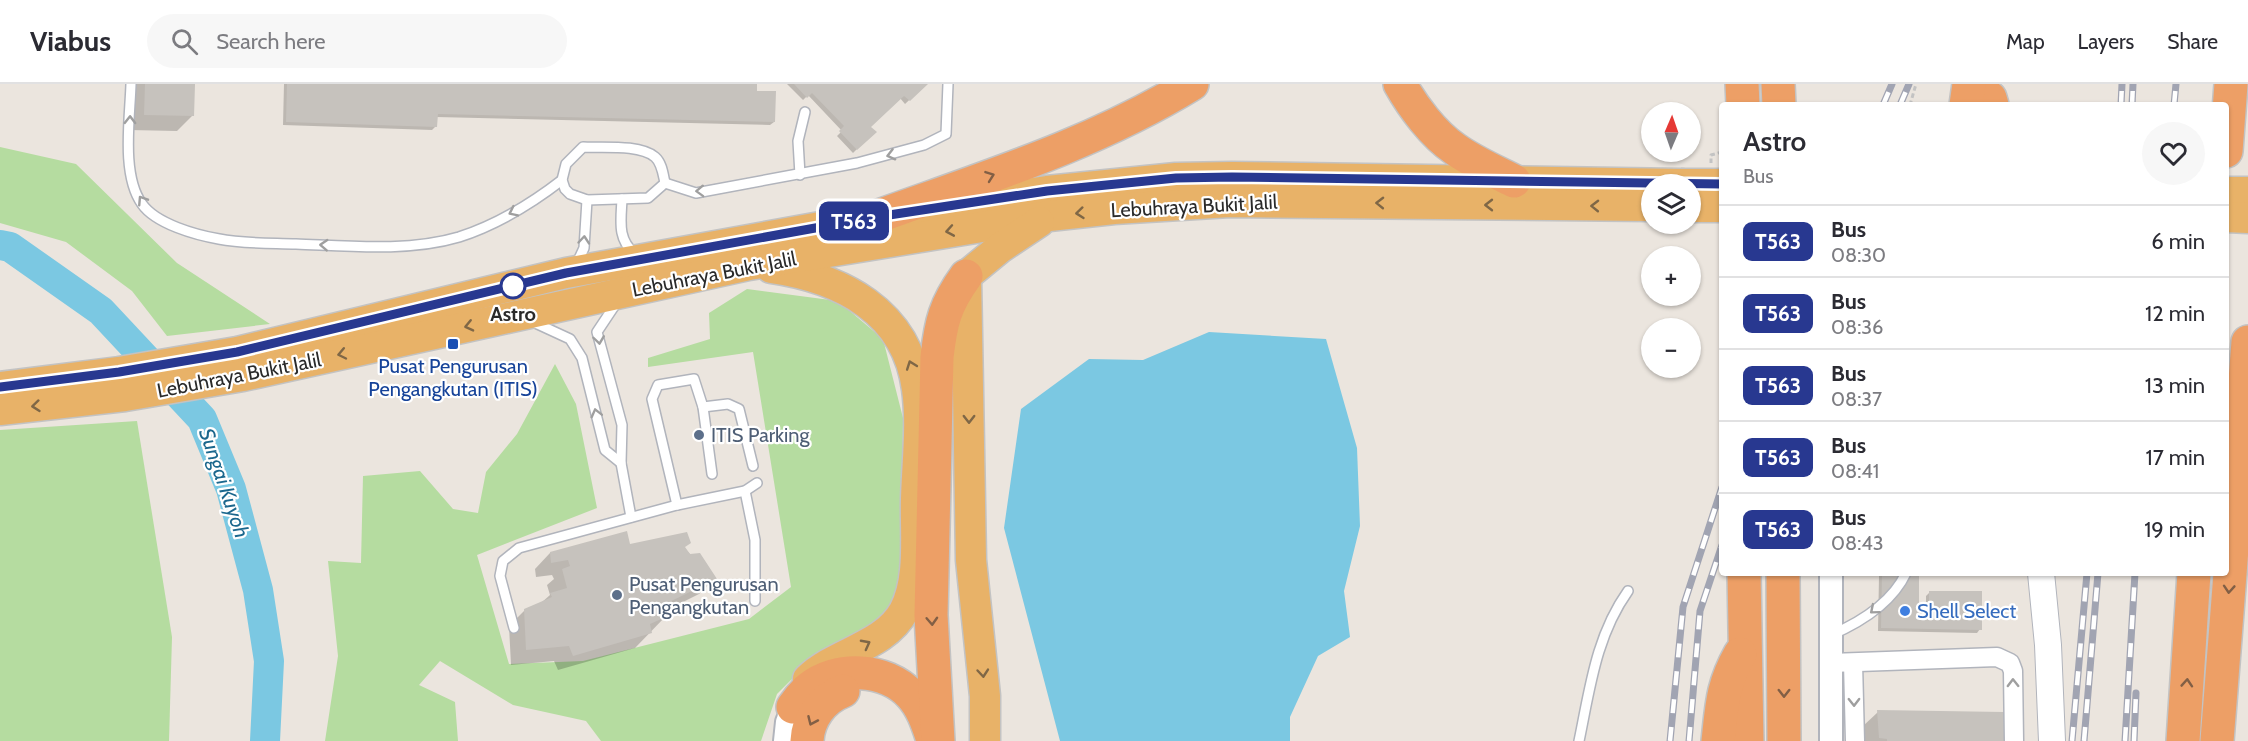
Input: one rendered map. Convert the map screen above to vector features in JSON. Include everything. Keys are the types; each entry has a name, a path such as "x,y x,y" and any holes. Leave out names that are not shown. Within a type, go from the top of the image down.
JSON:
{"highway":[{"path":"876,217 1068,147 1125,122 1192,84"},
{"path":"1400,84 1412,104 1453,148 1514,181"},
{"path":"1742,84 1743,102"},
{"path":"1779,84 1779,102"},
{"path":"2229,111 2231,84"},
{"name":"Lebuhraya Bukit Jalil","path":"240,364 566,273 876,217 1047,191 1176,178 1243,177 1641,183"},
{"name":"Lebuhraya Bukit Jalil","path":"1701,184 1719,184"},
{"path":"2229,192 2248,192"},
{"name":"Lebuhraya Bukit Jalil","path":"0,410 122,384 518,315 749,265 1049,216 1114,209 1230,202 1641,206"},
{"path":"1701,207 1719,207"},
{"path":"938,741 931,615 937,357 940,329 952,296 966,276 999,248 1049,216"},
{"path":"2229,218 2248,218"},
{"path":"749,265 787,270 830,282 864,300 895,332 910,362 917,388 914,577 908,603 896,622 879,637 824,666 813,675 801,687 795,697 793,707"},
{"path":"966,276 969,510 972,580 985,696 985,741"},
{"path":"2217,741 2248,342"},
{"name":"Lebuhraya Bukit Jalil","path":"0,387 122,384"},
{"path":"1744,576 1747,741"},
{"path":"1783,576 1785,741"},
{"path":"2183,741 2194,576"},
{"path":"1718,741 1723,697 1729,674 1745,645"},
{"path":"793,707 809,688 822,681 849,673 875,674 887,678 910,694 923,712 933,741"},
{"path":"807,741 812,719 824,703 838,693 855,690 875,693 891,701 906,718 914,741"}],"main road":[{"path":"2041,576 2048,645 2052,741"}],"street":[{"path":"1831,576 1832,635 1842,663 1855,741"},
{"path":"1842,663 1997,657 2010,663 2013,671 2014,741"},
{"path":"1831,741 1842,663"},
{"path":"785,741 787,722 793,707"}],"lane":[{"path":"131,84 130,169 142,205 156,217 176,227 218,239 356,247 404,246 458,237 534,202 562,180"},
{"path":"665,183 696,194 800,175 897,154 924,145 946,134 948,84"},
{"path":"800,175 798,141 805,112"},
{"path":"583,147 639,149 655,157 662,168 665,183 648,198 587,200 570,194 565,189 562,180 566,164 583,147"},
{"path":"622,199 620,230 623,240 629,249 643,259"},
{"path":"566,273 582,255 587,200"},
{"path":"626,291 604,318 597,332 622,425 621,463 631,517"},
{"path":"518,315 570,339 582,358 605,450 621,463"},
{"path":"677,505 652,399 658,385 694,379 703,407 712,474"},
{"path":"703,407 728,404 739,409 753,466"},
{"path":"514,628 500,576 503,561 519,548 677,505 745,491 757,483"},
{"path":"745,491 755,540 755,601"},
{"path":"1832,635 1852,626 1883,603 1900,585 1904,576"},
{"path":"1579,741 1591,675 1603,637 1615,608 1628,591"}],"path":[{"path":"1911,102 1917,84"}],"green space":[{"path":"0,147 76,164 177,263 270,324 167,336 132,291 66,242 0,223"},
{"path":"747,289 838,301 883,339 903,418 901,595 875,629 810,661 777,694 761,741 601,741 586,721 513,705 440,661 419,685 455,702 458,741 325,741 338,656 328,561 361,563 363,476 420,471 453,509 478,513 486,472 517,434 555,364 576,404 597,508 477,555 509,664 583,661 749,619 791,587 753,352 648,367 648,358 710,339 709,313"},
{"path":"137,421 172,637 169,741 0,741 0,430"}],"water":[{"path":"1209,332 1326,339 1357,448 1360,526 1344,591 1350,637 1318,656 1290,717 1290,741 1060,741 1004,528 1021,409 1089,359 1143,360"}],"building":[{"path":"145,84 195,84 194,116 144,115"},
{"path":"287,84 757,84 757,91 776,91 775,122 438,114 437,127 286,122"},
{"path":"794,84 928,84 910,101 904,96 871,127 877,132 857,150 839,131 844,126 812,93 807,98"},
{"name":"Pusat Pengurusan Pengangkutan","path":"627,531 630,544 687,532 691,543 685,547 690,554 700,553 717,579 665,604 668,616 650,624 652,633 573,656 569,646 526,650 524,609 552,597 550,593 567,588 562,569 570,566 568,560 551,563 550,552"},
{"path":"1882,576 1919,576 1919,605 1929,605 1929,591 1982,591 1982,630 1881,628"},
{"path":"1877,710 2004,712 2004,741 1887,741 1887,739 1879,738"}],"waterway":[{"name":"Sungai Kuyoh","path":"0,245 10,247 101,311 202,419 231,489 258,590 269,661 265,741"}],"railway":[{"path":"1884,102 1892,84"},
{"path":"1901,102 1909,84"},
{"path":"2121,102 2122,84"},
{"path":"2132,102 2133,84"},
{"path":"2174,102 2176,84"},
{"path":"1670,741 1683,607 1719,496"},
{"path":"1689,741 1700,611 1719,554"},
{"path":"2072,741 2087,576"},
{"path":"2084,741 2098,576"},
{"path":"2125,741 2135,576"},
{"path":"2134,741 2136,693"}],"bus line":[{"name":"T563","path":"0,387 119,372 237,352 566,273 876,217 1047,191 1176,178 1232,177 1719,184"}],"place":[{"name":"Astro","path":"513,286"},
{"name":"Pusat Pengurusan Pengangkutan (ITIS)","path":"453,344"},
{"name":"ITIS Parking","path":"699,435"},
{"name":"Pusat Pengurusan Pengangkutan","path":"617,595"},
{"name":"Shell Select","path":"1905,611"}]}
